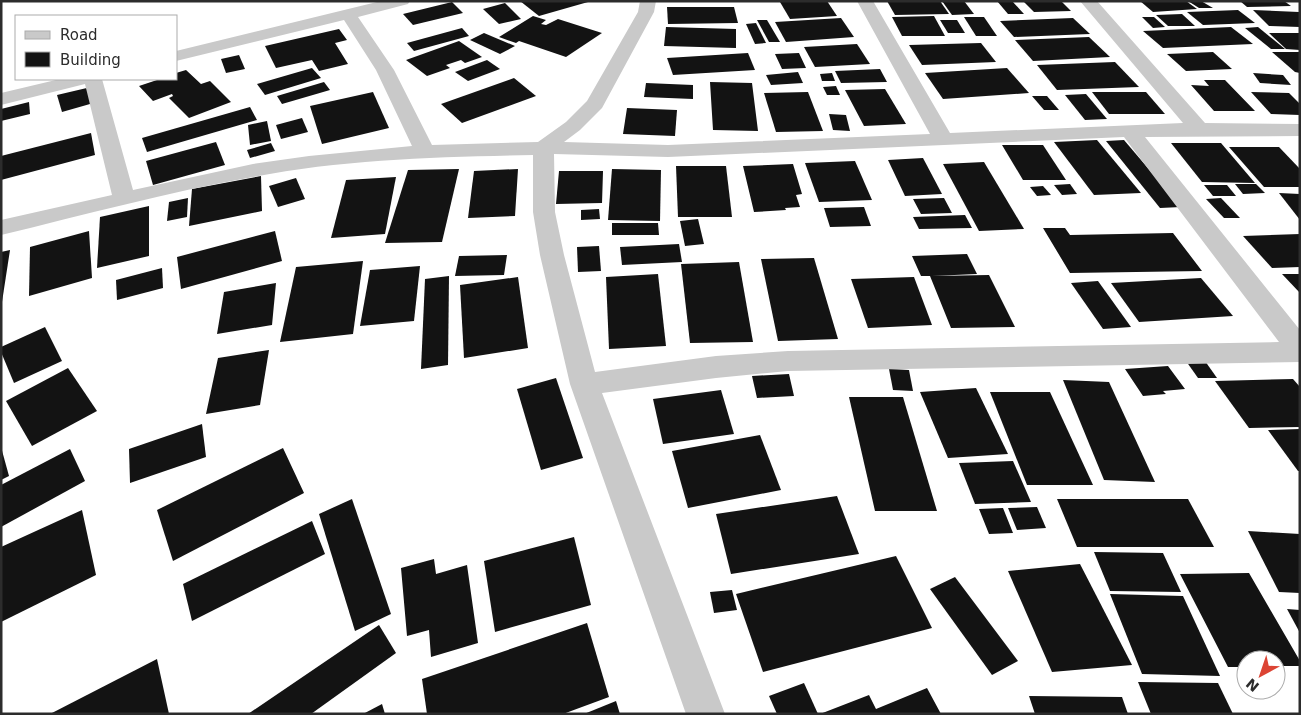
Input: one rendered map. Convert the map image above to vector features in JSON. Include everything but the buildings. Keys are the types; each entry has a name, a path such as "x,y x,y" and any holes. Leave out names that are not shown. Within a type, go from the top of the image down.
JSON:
{"street":[{"path":"178,56 402,1"},
{"path":"543,148 573,126 595,104 646,12 648,1"},
{"path":"865,1 943,139"},
{"path":"1088,1 1199,129"},
{"path":"349,14 385,70 424,151"},
{"path":"1,99 77,80"},
{"path":"93,80 124,198"},
{"path":"1,228 124,198 253,170 309,162 424,151 543,148 668,151 1130,131 1199,129 1300,130"},
{"path":"1130,131 1300,351"},
{"path":"543,148 544,212 552,255 584,384 706,714"},
{"path":"584,384 716,367 788,361 1300,351"}]}
